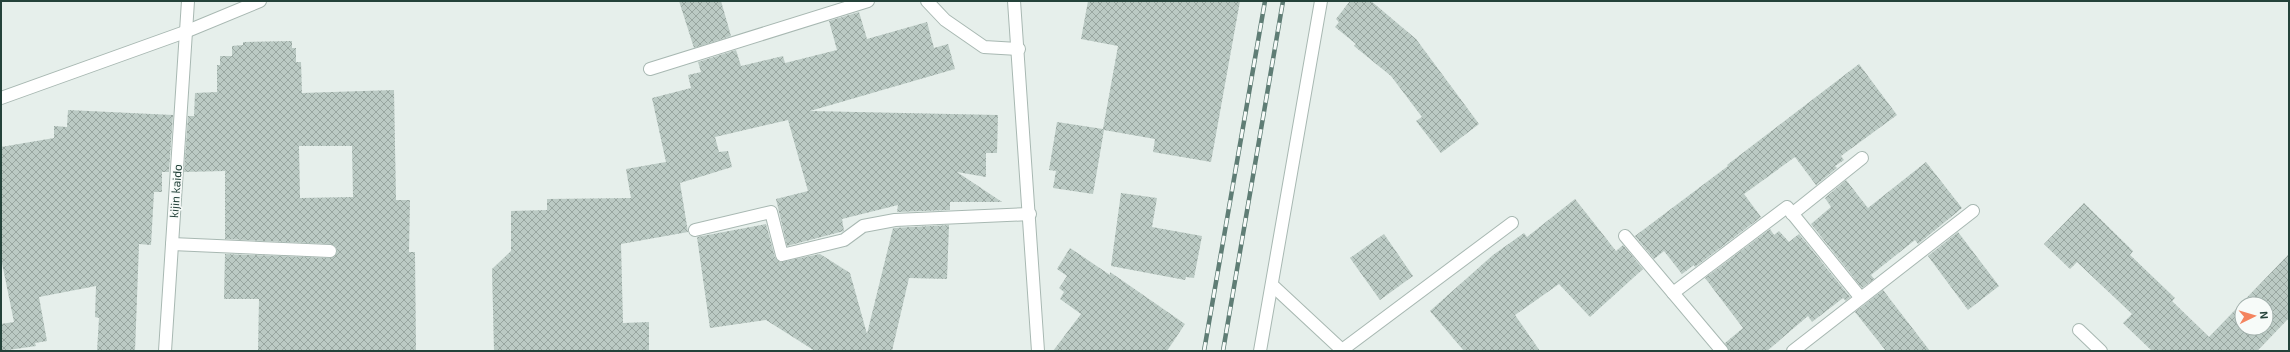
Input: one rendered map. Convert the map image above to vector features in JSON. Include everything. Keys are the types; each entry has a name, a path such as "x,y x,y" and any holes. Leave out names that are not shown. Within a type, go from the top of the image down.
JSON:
{"street":[{"name":"kijin kaido","path":"165,351 188,1"},
{"path":"1,98 185,32 260,1"},
{"path":"650,69 868,1"},
{"path":"927,1 945,20 984,47 1019,49"},
{"path":"1014,1 1019,49 1038,351"},
{"path":"1260,351 1321,1"},
{"path":"1792,214 1862,158"},
{"path":"1673,294 1787,207 1860,297"},
{"path":"1793,351 1860,297 1973,211"},
{"path":"695,230 771,212 782,255 844,240 863,226 895,220 1030,214"},
{"path":"1272,285 1342,351 1512,223"},
{"path":"1625,236 1722,351"},
{"path":"172,244 330,251"},
{"path":"2079,330 2101,351"}],"building":[{"path":"679,1 721,1 731,36 694,48"},
{"path":"1088,1 1240,1 1211,162 1153,152 1155,139 1104,130 1093,194 1053,188 1056,171 1049,170 1057,122 1103,129 1118,46 1081,39"},
{"path":"1350,1 1371,1 1416,39 1479,124 1441,153 1416,121 1422,117 1391,76 1354,46 1356,44 1335,27 1339,22 1336,19"},
{"path":"859,12 867,39 927,22 934,48 948,44 955,69 810,111 998,115 997,153 986,153 986,177 957,172 1002,202 950,202 950,210 897,212 898,205 842,219 844,231 787,246 776,199 808,191 788,120 715,137 719,152 728,151 732,167 680,183 688,232 621,244 623,323 649,322 649,351 494,351 492,269 511,251 511,211 547,210 547,199 631,198 626,169 666,162 652,98 691,88 688,75 701,72 698,62 736,50 741,66 783,56 785,63 837,50 829,21"},
{"path":"292,41 292,48 296,48 296,62 301,62 302,93 394,90 396,200 410,200 409,252 415,252 416,351 258,351 259,299 224,299 225,254 330,258 334,257 337,252 336,247 330,244 225,239 225,171 184,172 188,116 194,116 195,93 217,92 217,65 220,65 220,56 232,56 232,46 243,45 243,42","holes":["299,146 352,146 353,197 300,198"]},
{"path":"1859,64 1897,115 1841,156 1844,160 1835,166 1837,168 1816,185 1795,157 1744,194 1761,217 1695,267 1694,265 1682,274 1664,251 1654,259 1635,236"},
{"path":"68,110 173,115 169,172 162,172 162,192 154,192 151,245 139,244 135,351 97,351 99,318 95,317 96,286 39,297 47,341 35,343 36,346 1,351 1,324 14,322 1,258 1,147 54,138 54,126 67,127"},
{"path":"1926,162 1962,208 1918,244 1915,240 1871,275 1874,279 1862,288 1811,224 1831,207 1825,198 1846,180 1868,208"},
{"path":"1121,193 1157,198 1152,227 1202,236 1194,278 1186,277 1185,280 1111,266"},
{"path":"1575,199 1616,251 1623,245 1643,269 1590,317 1559,284 1515,315 1540,351 1464,351 1430,311 1493,255 1524,233 1527,237"},
{"path":"2084,203 2133,251 2130,255 2175,298 2172,301 2209,337 2234,311 2234,336 2272,336 2257,351 2152,351 2123,323 2132,314 2077,262 2070,269 2044,244"},
{"path":"766,224 775,257 780,262 820,254 850,273 867,334 893,228 949,225 947,279 909,278 892,351 815,351 766,320 710,328 697,237"},
{"path":"1770,229 1774,235 1779,231 1789,242 1799,234 1850,297 1846,301 1843,298 1812,322 1808,316 1767,351 1729,351 1725,343 1743,328 1705,278"},
{"path":"1958,232 1999,286 1968,310 1928,256"},
{"path":"1384,234 1413,276 1380,300 1350,258"},
{"path":"1070,248 1110,275 1110,272 1185,324 1167,351 1053,351 1081,314 1060,299 1064,292 1059,288 1067,276 1057,269"},
{"path":"2289,254 2289,318 2274,333 2274,296 2249,296"},
{"path":"1883,290 1930,351 1886,351 1855,312"}],"railway":[{"path":"1204,351 1265,1"},
{"path":"1223,351 1283,1"}]}
